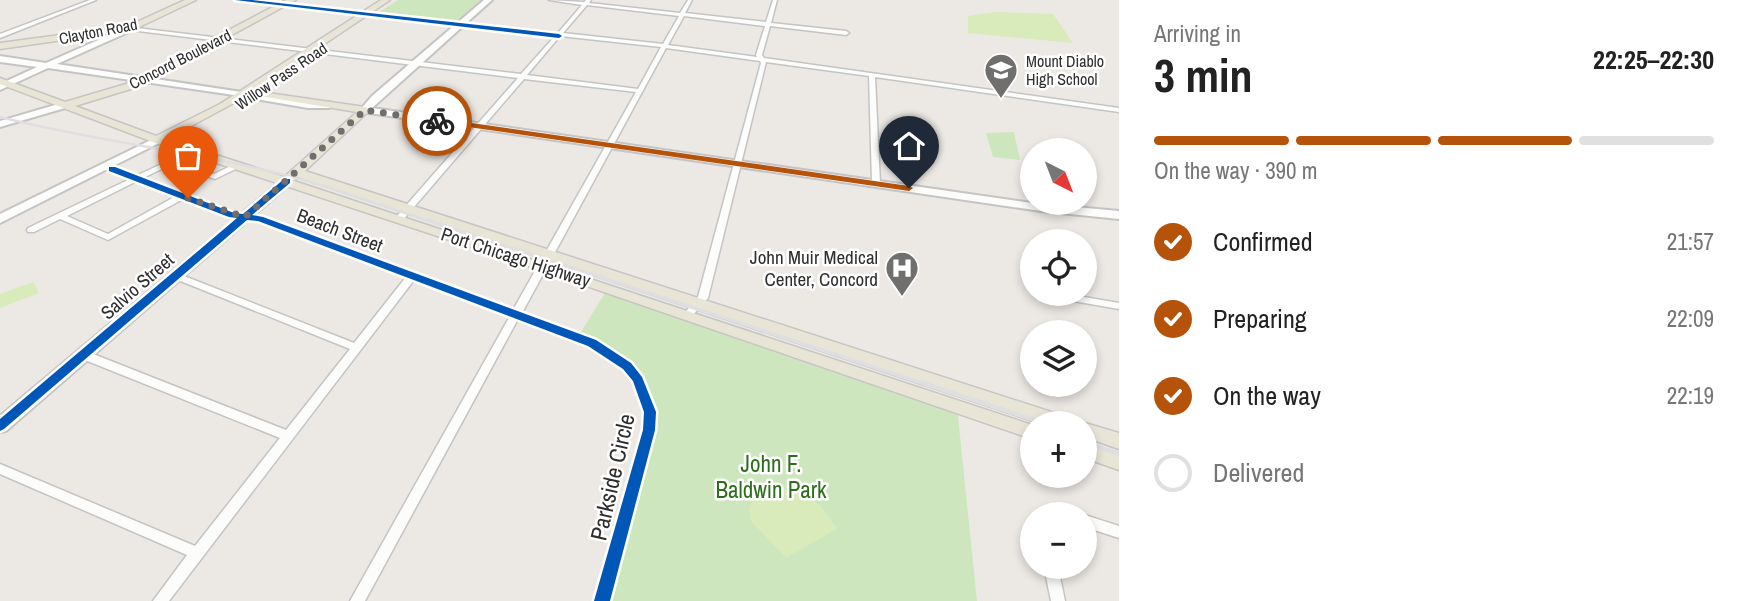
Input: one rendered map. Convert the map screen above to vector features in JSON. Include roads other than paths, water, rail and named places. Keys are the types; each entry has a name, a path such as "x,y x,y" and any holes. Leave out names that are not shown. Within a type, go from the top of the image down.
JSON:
{"main road":[{"name":"Clayton Road","path":"0,45 130,28 192,0"},
{"name":"Willow Pass Road","path":"368,15 386,0"},
{"name":"Willow Pass Road","path":"162,141 249,95 394,0"},
{"name":"Concord Boulevard","path":"62,106 144,79 287,3"},
{"name":"Port Chicago Highway","path":"1,84 162,141 237,165 292,177 874,369 1021,411"},
{"path":"249,95 365,110"},
{"name":"Salvio Street","path":"292,177 365,110"},
{"name":"Port Chicago Highway","path":"874,369 1020,427"},
{"path":"1097,434 1119,441"},
{"path":"1097,454 1119,462"}],"street":[{"path":"0,36 94,0"},
{"path":"238,0 287,3 368,15 664,47 1119,110"},
{"name":"Salvio Street","path":"365,110 488,0"},
{"path":"551,0 588,2 846,33"},
{"path":"357,601 690,0"},
{"path":"760,59 775,0"},
{"path":"404,213 588,2"},
{"path":"150,19 148,27 215,35 233,32"},
{"path":"1,84 130,28 640,91"},
{"path":"0,45 13,32"},
{"path":"1,58 249,95"},
{"path":"693,309 764,63 760,59"},
{"path":"872,75 876,184"},
{"name":"Concord Boulevard","path":"0,122 62,106"},
{"path":"365,110 1075,212 1119,215"},
{"name":"Willow Pass Road","path":"48,195 112,169 162,141"},
{"name":"Willow Pass Road","path":"0,219 87,172 162,141"},
{"path":"31,230 172,162 215,177 237,165"},
{"name":"Beach Street","path":"112,169 245,217 260,219 515,315"},
{"name":"Salvio Street","path":"0,426 292,177"},
{"path":"60,216 107,237 183,196"},
{"path":"176,276 357,348"},
{"path":"160,601 412,276"},
{"path":"1097,302 1119,306"},
{"name":"Parkside Circle","path":"515,315 578,337 611,354 627,366 645,393 650,412 649,430 602,601"},
{"path":"85,355 288,436"},
{"path":"0,469 197,553"},
{"path":"1097,525 1119,532"},
{"path":"1053,579 1058,601"}],"railway":[{"path":"0,117 271,171 432,222"},
{"path":"427,220 931,386"},
{"path":"926,384 1020,415"},
{"path":"1097,446 1119,454"}],"place":[{"name":"Mount Diablo High School","path":"1001,100"},
{"name":"John Muir Medical Center, Concord","path":"902,298"}],"park label":[{"name":"John F. Baldwin Park","path":"771,476"}]}
